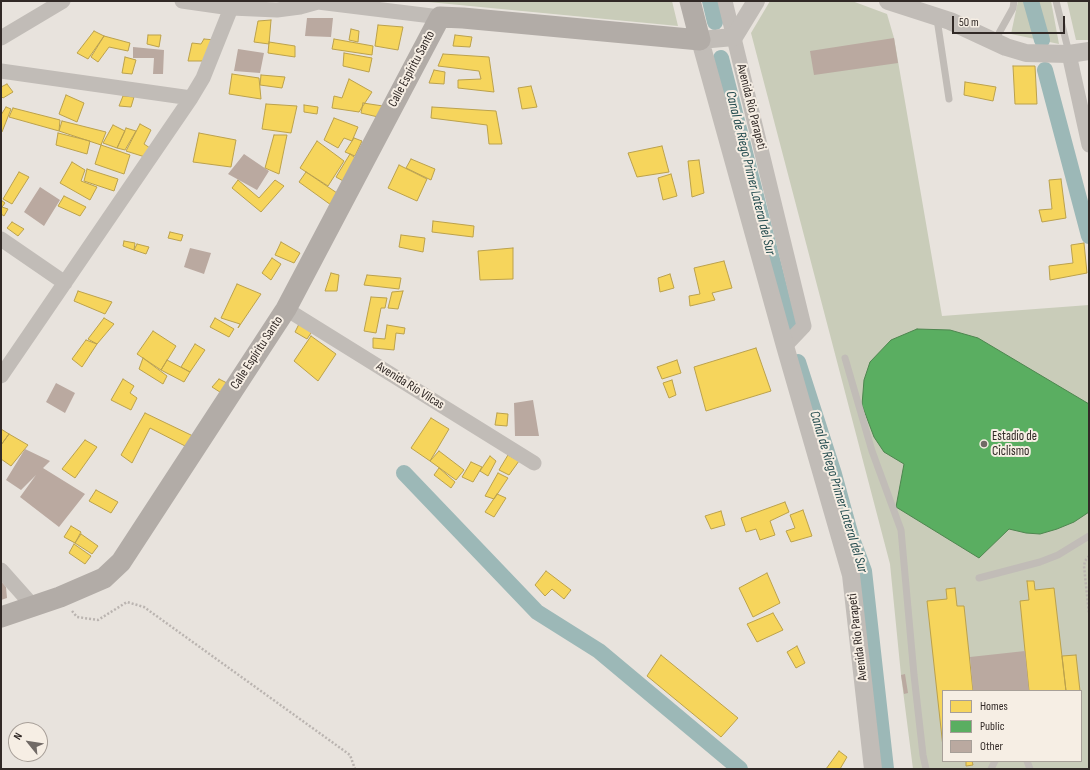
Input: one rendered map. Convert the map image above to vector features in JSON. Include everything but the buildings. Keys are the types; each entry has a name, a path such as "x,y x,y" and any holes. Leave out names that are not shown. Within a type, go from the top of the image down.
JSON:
{"main road":[{"name":"Avenida Río Parapeti","path":"690,1 700,40"},
{"path":"440,17 700,40"},
{"name":"Calle Espíritu Santo","path":"1,617 60,597 104,578 121,562 286,309 440,17"}],"street":[{"path":"1,38 63,1"},
{"path":"182,1 231,8 276,10 300,7 318,2 440,17"},
{"name":"Avenida Río Parapeti","path":"725,1 804,326 785,346"},
{"path":"700,40 734,37 756,1"},
{"path":"888,1 950,21 1006,48 1026,53 1069,54 1089,51"},
{"path":"1,376 191,98 203,78 231,8"},
{"name":"Avenida Río Parapeti","path":"700,40 850,575 873,769"},
{"path":"1069,54 1089,145"},
{"path":"1,71 191,98"},
{"path":"1,239 65,283"},
{"name":"Avenida Río Vilcas","path":"286,309 534,463"},
{"path":"1,570 33,606"}],"lane":[{"path":"994,42 1013,8 1014,1"},
{"path":"1056,1 1069,54"},
{"path":"936,16 948,98"},
{"path":"845,358 872,451 902,530 914,675 923,755 926,769"},
{"path":"978,578 1040,562 1058,555 1089,536"}],"path":[{"path":"1089,556 1085,561 1084,566 1089,614"},
{"path":"60,597 77,617 98,620 128,602 144,607 350,755 356,769"}],"green space":[{"path":"418,1 672,1 678,26"},
{"path":"770,1 852,1 887,14 894,38 942,316 1089,305 1089,769 913,769 901,675 890,564 751,33"},
{"path":"1018,1 1051,1 1059,44 1011,34"},
{"path":"1067,1 1089,1 1089,40 1076,40"}],"waterway":[{"name":"Canal de Riego Primer Lateral del Sur","path":"710,1 715,22"},
{"path":"1031,1 1042,40"},
{"name":"Canal de Riego Primer Lateral del Sur","path":"721,58 791,334"},
{"path":"1045,70 1089,236"},
{"name":"Canal de Riego Primer Lateral del Sur","path":"798,362 834,474 851,536 864,571 886,769"},
{"path":"404,473 537,612 599,651 740,769"}],"place":[{"name":"Estadio de Ciclismo","path":"984,444"}]}
